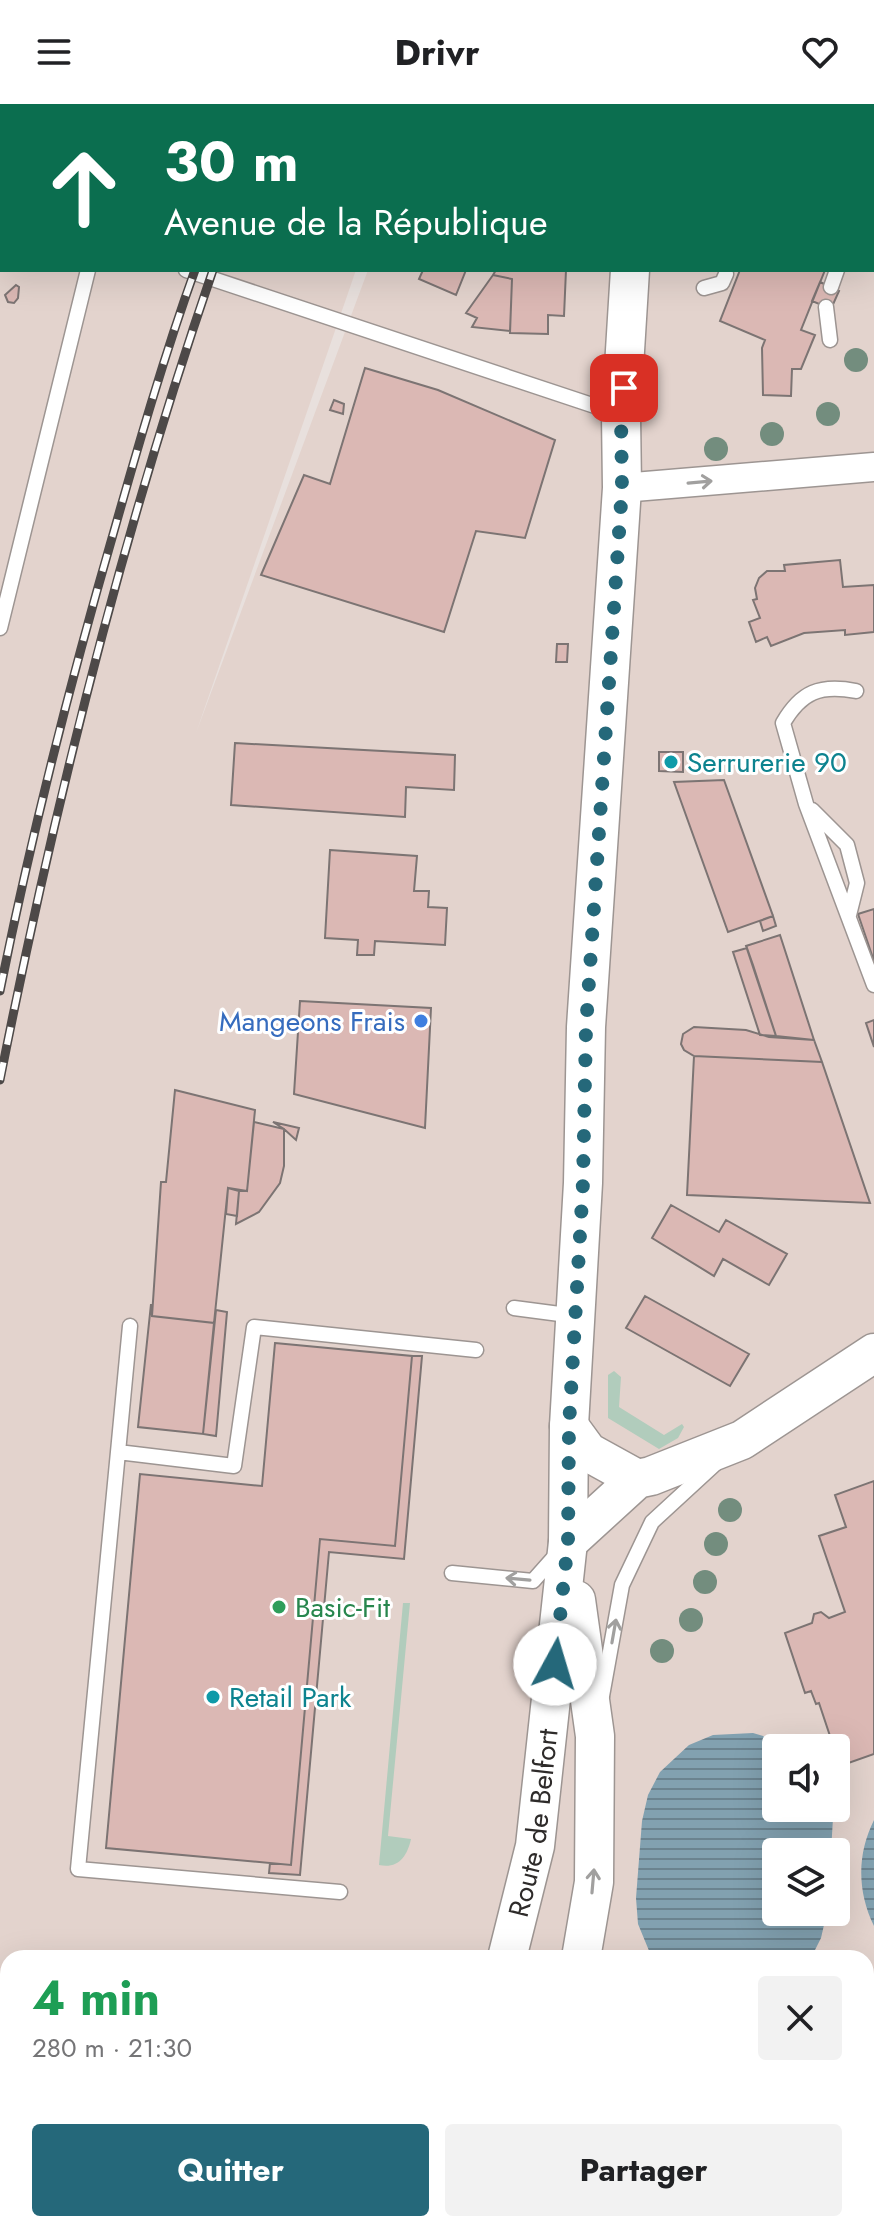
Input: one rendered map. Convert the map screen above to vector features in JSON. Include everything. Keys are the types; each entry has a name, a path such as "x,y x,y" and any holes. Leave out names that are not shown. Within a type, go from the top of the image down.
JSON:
{"main road":[{"path":"582,1950 594,1882 595,1736 568,1542 569,1426 584,1141 586,1027 622,488 621,415 630,272"},
{"path":"568,1542 637,1479 742,1440 874,1353"},
{"path":"569,1426 588,1452 637,1479"},
{"name":"Route de Belfort","path":"509,1950 535,1846 568,1542"}],"street":[{"path":"622,488 874,467"}],"lane":[{"path":"0,628 88,272"},
{"path":"192,272 621,415"},
{"path":"831,287 836,272"},
{"path":"704,288 722,283 726,274"},
{"path":"826,307 830,340"},
{"path":"856,691 835,687 810,693 794,704 783,723 806,804 874,985"},
{"path":"806,804 847,845 857,883 849,915"},
{"path":"514,1308 576,1316"},
{"path":"130,1326 78,1869 340,1892"},
{"path":"118,1452 234,1466 254,1327 476,1350"},
{"path":"595,1736 622,1585 652,1522 742,1440"},
{"path":"452,1573 533,1581 568,1542"}],"shaded area":[{"path":"0,272 355,272 196,733 367,272 874,272 874,1950 0,1950"}],"green space":[{"path":"614,1371 621,1377 619,1407 664,1435 682,1424 684,1427 678,1438 659,1449 608,1418 608,1375"},
{"path":"403,1603 410,1603 388,1836 411,1839 401,1860 386,1866 379,1865"}],"water":[{"path":"753,1733 762,1736 762,1822 833,1822 832,1838 762,1838 762,1926 824,1926 815,1950 649,1950 638,1924 636,1898 642,1821 648,1795 660,1772 689,1745 713,1735"},
{"path":"874,1820 874,1926 864,1899 861,1873 864,1846"}],"building":[{"path":"422,272 465,272 456,295 419,279"},
{"path":"495,272 566,272 564,316 548,315 548,334 510,333 512,279 493,275"},
{"path":"739,272 824,272 801,330 815,335 801,369 792,369 791,396 763,395 762,348 765,340 720,321"},
{"path":"493,275 512,279 510,331 472,327 477,318 466,313"},
{"path":"820,282 839,291 831,309 812,301"},
{"path":"16,285 19,287 18,298 14,303 8,302 5,295"},
{"path":"365,368 438,390 555,440 525,538 476,531 444,632 261,575 304,475 330,484"},
{"path":"334,400 344,404 343,414 330,410"},
{"path":"840,560 843,587 874,585 874,632 845,635 845,630 804,633 771,646 767,637 756,642 749,622 760,618 753,600 757,599 755,588 759,578 767,571 785,571 784,565"},
{"path":"557,644 568,644 567,662 556,662"},
{"path":"235,743 455,755 454,790 406,787 405,817 231,805"},
{"name":"Serrurerie 90","path":"659,752 683,752 683,772 659,771"},
{"path":"724,780 773,916 728,932 674,782"},
{"path":"330,850 417,856 414,891 429,891 428,907 447,908 445,945 375,941 374,955 357,955 358,940 325,938"},
{"path":"874,909 874,961 858,914"},
{"path":"773,916 776,926 763,931 760,921"},
{"path":"780,935 814,1040 776,1036 746,946"},
{"path":"747,948 776,1036 760,1035 733,952"},
{"path":"300,1001 431,1008 425,1128 294,1094"},
{"path":"874,1020 874,1047 866,1023"},
{"path":"694,1027 746,1030 769,1037 814,1040 822,1062 694,1056 681,1044 683,1034"},
{"path":"694,1056 822,1062 870,1203 687,1195"},
{"path":"175,1090 255,1110 247,1191 228,1188 214,1323 152,1316 161,1182 166,1182"},
{"path":"254,1122 284,1129 284,1166 280,1183 259,1212 236,1224 239,1191 247,1191"},
{"path":"273,1122 299,1128 296,1140 284,1129"},
{"path":"228,1188 239,1191 237,1216 226,1214"},
{"path":"671,1205 719,1232 726,1220 787,1254 769,1285 723,1259 714,1276 652,1238"},
{"path":"645,1296 749,1354 730,1386 626,1328"},
{"path":"151,1304 152,1316 214,1323 203,1434 138,1427"},
{"path":"216,1310 227,1312 216,1436 203,1434"},
{"name":"Retail Park","path":"275,1343 412,1356 395,1546 320,1539 291,1865 106,1848 140,1474 262,1486"},
{"path":"412,1356 422,1356 404,1559 329,1552 300,1875 269,1873 270,1863 291,1865 320,1539 395,1546"},
{"path":"874,1481 874,1754 850,1762 850,1734 829,1734 819,1703 816,1704 811,1691 805,1693 785,1633 812,1623 814,1614 821,1612 829,1618 845,1612 819,1536 846,1527 835,1495"}],"railway":[{"path":"0,991 38,817 82,645 152,400 194,272"},
{"path":"0,1080 43,875 93,671 149,469 212,272"}],"place":[{"name":"Serrurerie 90","path":"671,762"},
{"name":"Mangeons Frais","path":"421,1021"},
{"name":"Basic-Fit","path":"279,1607"},
{"name":"Retail Park","path":"213,1697"}],"route":[{"path":"555,1664 568,1542 569,1426 583,1183 586,1027 622,488 621,415 624,388"}]}
